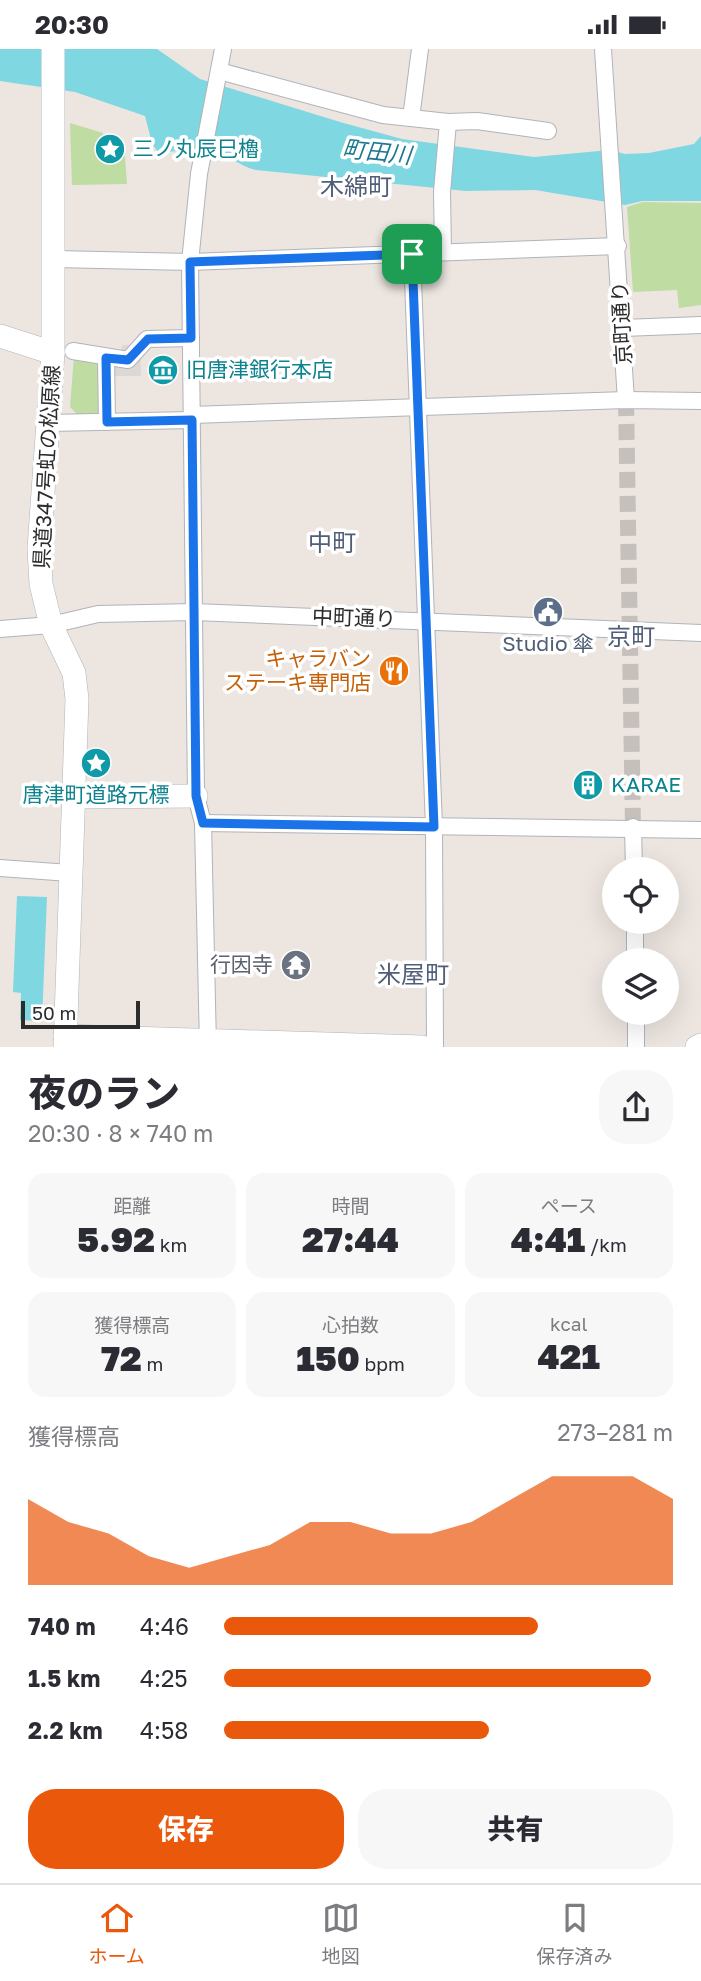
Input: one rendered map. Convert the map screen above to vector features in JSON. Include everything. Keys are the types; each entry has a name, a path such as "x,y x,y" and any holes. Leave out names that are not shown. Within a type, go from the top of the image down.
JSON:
{"main road":[{"name":"県道347号虹の松原線","path":"53,49 55,259 63,352 49,423 39,548 41,584 51,625 74,673 77,699 65,1041"},
{"path":"0,336 63,352"},
{"path":"73,797 196,796"},
{"path":"65,1041 422,1047"}],"street":[{"path":"208,1043 203,823 196,796 190,262 200,174 223,49"},
{"path":"411,118 420,49"},
{"name":"京町通り","path":"603,49 624,328 626,400"},
{"path":"219,71 383,115 448,122 477,121 548,131"},
{"path":"443,252 442,192 448,122"},
{"path":"55,259 190,262 618,246"},
{"path":"412,254 420,407 434,827 435,1047"},
{"path":"624,328 701,325"},
{"path":"63,352 128,360 148,339 191,338"},
{"path":"106,358 107,422"},
{"path":"49,423 626,400 701,401"},
{"name":"中町通り","path":"0,629 51,625 98,614 194,613 701,633"},
{"path":"203,823 701,830"},
{"path":"633,827 634,857"},
{"path":"0,868 70,873"},
{"path":"636,1025 636,1047"}],"green space":[{"path":"70,123 103,133 104,143 110,143 111,156 125,156 127,184 72,185"},
{"path":"643,202 701,203 701,305 679,308 677,290 633,292 627,207"},
{"path":"74,356 101,361 102,414 77,414 70,407"}],"shaded area":[{"path":"122,345 140,346 141,376 103,376 121,354"}],"water":[{"name":"町田川","path":"0,49 157,49 200,79 340,122 402,139 534,157 610,150 625,154 649,153 694,144 701,136 701,201 642,201 625,205 535,190 466,191 256,170 208,150 157,151 152,143 145,116 75,92 0,81"},
{"path":"17,896 47,897 42,1021 20,1020 21,993 13,992"}],"tunnel":[{"path":"626,400 633,827"}],"place":[{"name":"三ノ丸辰巳櫓","path":"110,149"},
{"name":"旧唐津銀行本店","path":"163,370"},
{"name":"Studio 傘","path":"548,612"},
{"name":"キャラバン ステーキ専門店","path":"394,671"},
{"name":"唐津町道路元標","path":"96,763"},
{"name":"KARAE","path":"588,785"},
{"name":"行因寺","path":"296,965"}],"district":[{"name":"木綿町","path":"356,187"},
{"name":"中町","path":"332,543"},
{"name":"京町","path":"631,637"},
{"name":"米屋町","path":"413,975"}],"route":[{"path":"412,254 420,407 434,827 203,823 196,796 192,420 107,422 106,358 128,360 148,339 191,338 190,262 412,254"}]}
